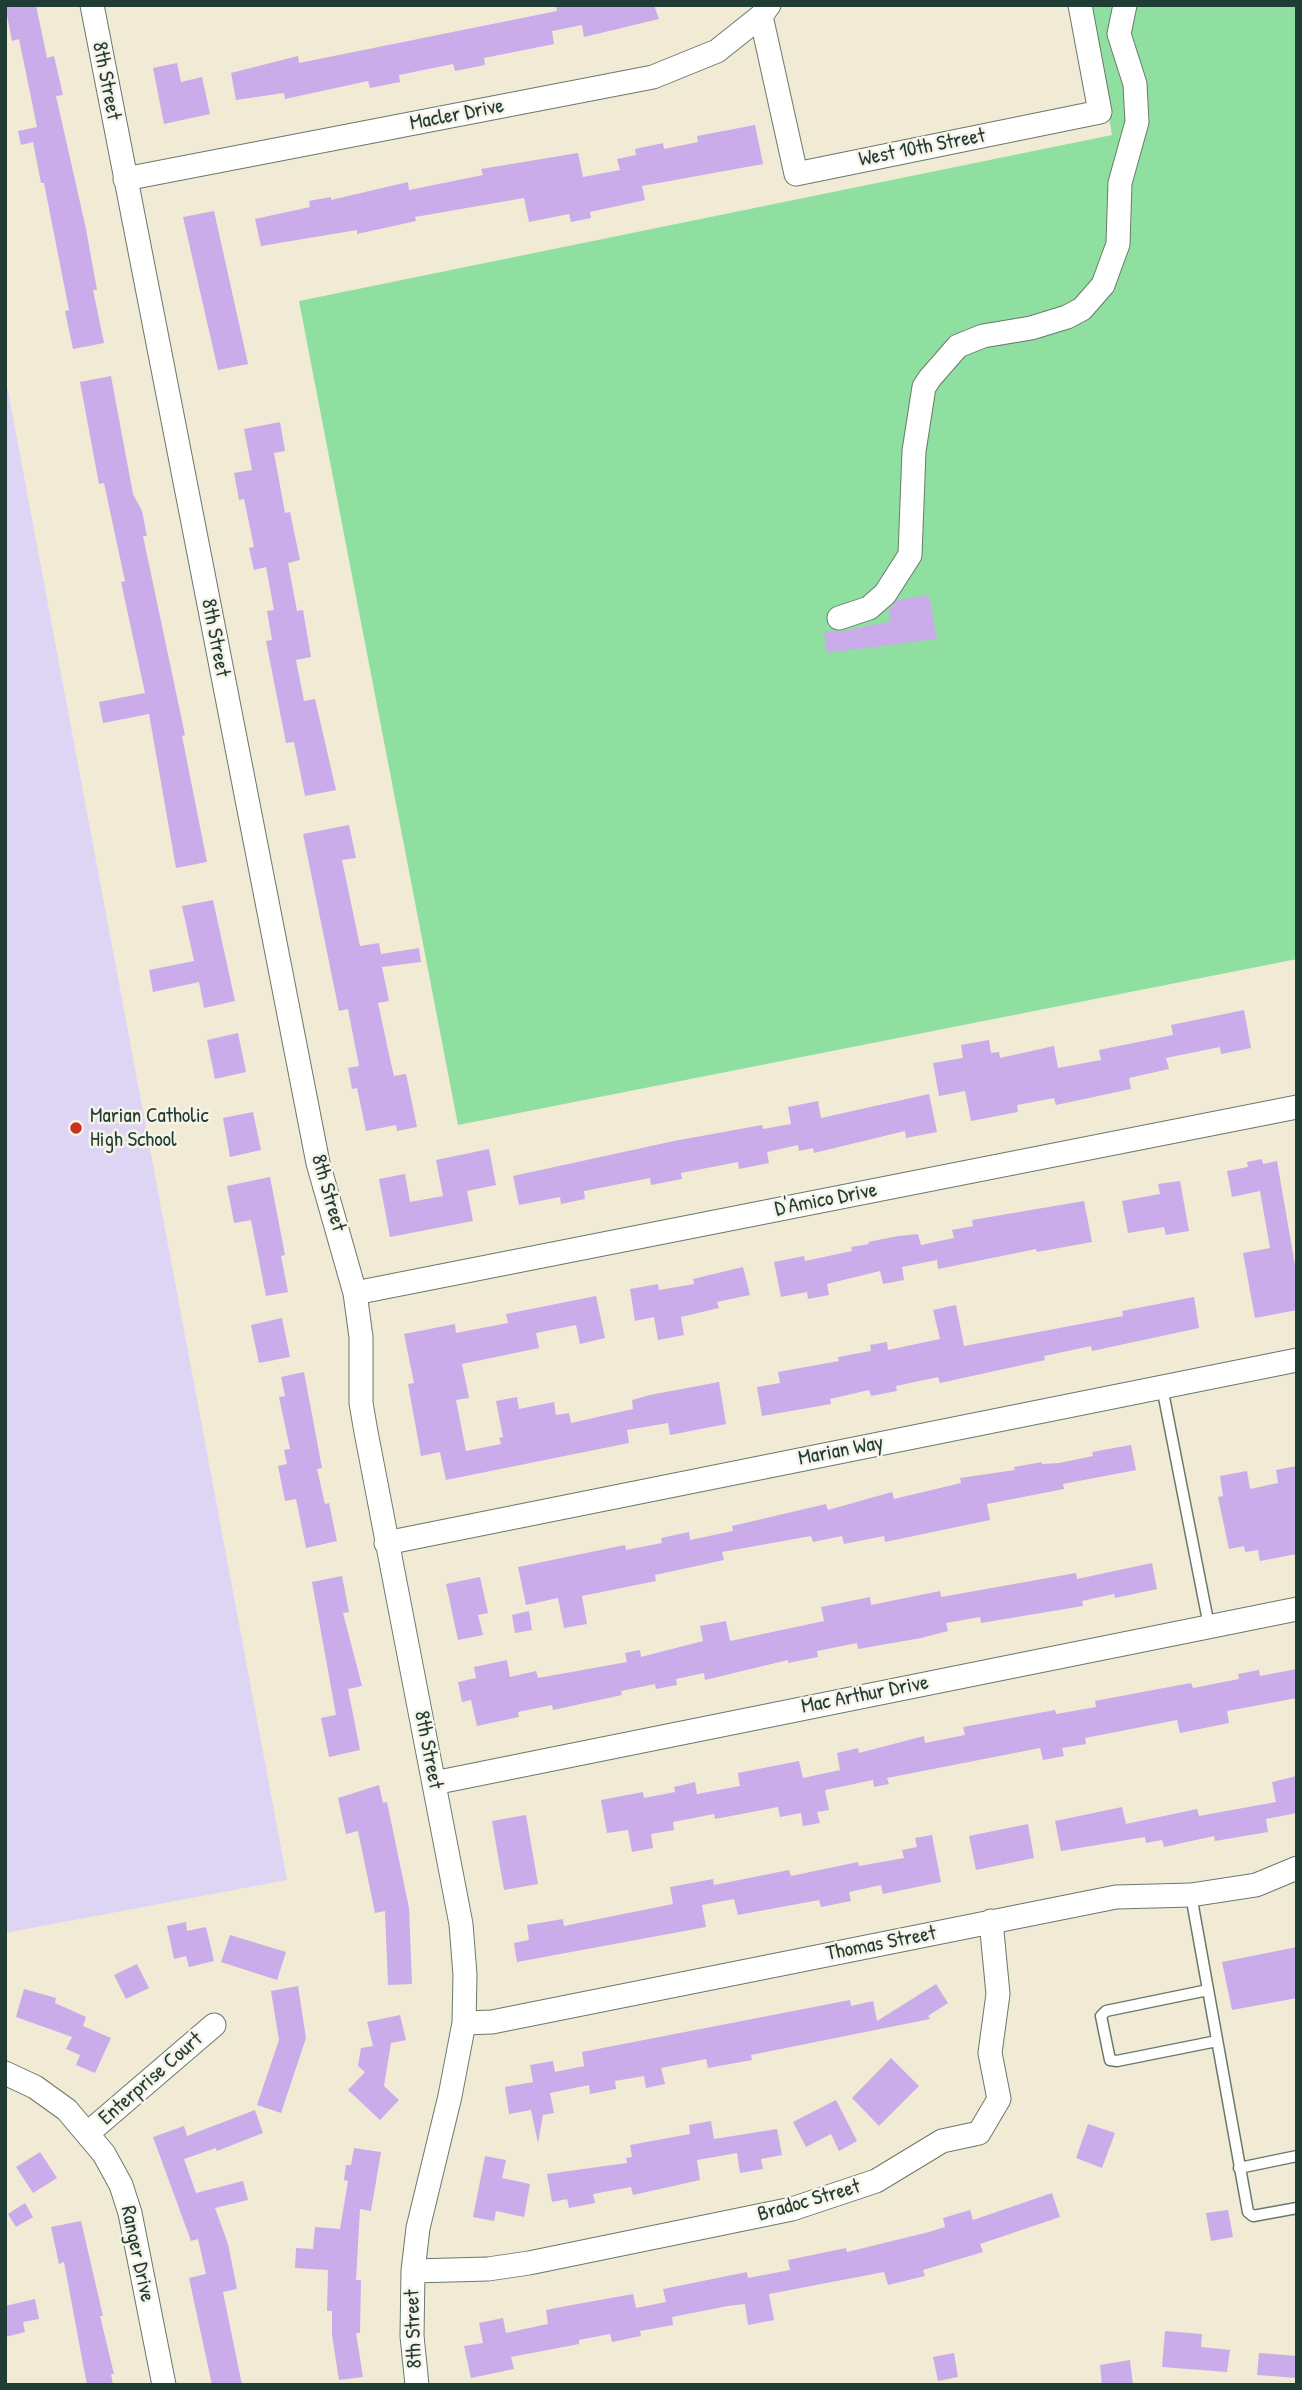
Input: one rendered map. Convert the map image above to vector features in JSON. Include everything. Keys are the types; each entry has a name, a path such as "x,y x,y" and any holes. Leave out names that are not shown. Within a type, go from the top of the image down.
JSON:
{"street":[{"name":"8th Street","path":"92,5 318,1163 355,1293 361,1337 361,1403 461,1924 465,1975 464,2023 450,2096 418,2228 413,2271 412,2336 417,2385"},
{"name":"West 10th Street","path":"765,10 796,174 1100,112 1080,5"},
{"path":"839,618 869,608 885,594 910,555 914,451 925,387 935,372 958,346 983,336 1031,328 1067,317 1082,309 1102,285 1118,244 1120,183 1137,122 1135,84 1119,34 1125,5"},
{"name":"Macler Drive","path":"125,179 653,77 717,51 765,10"},
{"name":"D'Amico Drive","path":"355,1293 1297,1107"},
{"name":"Marian Way","path":"386,1542 1297,1360"},
{"name":"Mac Arthur Drive","path":"434,1783 1297,1609"},
{"name":"Thomas Street","path":"464,2023 492,2022 1116,1897 1191,1895 1256,1885 1297,1868"},
{"name":"Bradoc Street","path":"413,2271 488,2269 529,2263 793,2209 876,2180 942,2141 979,2133 999,2099 990,2053 998,1994 991,1921"},
{"name":"Enterprise Court","path":"88,2133 214,2025"},
{"name":"Ranger Drive","path":"5,2073 52,2098 88,2133 121,2185 130,2213 164,2385"}],"lane":[{"path":"1162,1387 1209,1626"},
{"path":"1191,1895 1248,2213 1253,2216 1297,2208"},
{"path":"1208,1990 1106,2011 1101,2016 1110,2060 1117,2061 1217,2041"},
{"path":"1239,2168 1297,2156"}],"shaded area":[{"name":"Marian Catholic High School","path":"5,375 287,1880 5,1933"}],"green space":[{"path":"1090,5 1297,5 1297,959 458,1125 299,301 1112,135"}],"building":[{"path":"5,5 36,5 47,58 54,56 63,95 56,96 86,229 97,290 93,290 104,343 73,349 65,311 69,310 44,183 41,183 33,142 21,145 18,131 37,127 19,39 12,41"},
{"path":"556,5 654,5 659,19 584,37 582,25 552,31 554,44 484,58 485,65 455,71 453,64 399,75 400,82 370,88 368,81 285,99 284,93 236,100 231,73 298,56 299,63 557,11"},
{"path":"177,63 181,82 202,77 210,114 164,124 153,68"},
{"path":"755,125 763,164 642,186 645,200 590,212 591,218 571,222 569,214 529,222 524,198 415,217 416,221 357,234 357,230 261,246 255,219 310,207 309,201 331,197 331,200 408,182 409,190 483,175 481,169 578,153 583,177 620,170 617,159 636,155 635,149 663,143 664,149 698,142 697,136"},
{"path":"214,211 248,364 218,370 183,217"},
{"path":"111,376 133,494 142,511 147,536 143,536 185,735 182,736 207,862 176,868 149,714 103,723 99,702 145,693 121,582 125,581 104,483 99,484 80,382"},
{"path":"280,422 285,451 274,453 285,513 290,512 300,560 288,563 297,611 303,610 311,657 296,660 304,701 315,699 336,790 305,796 294,742 286,743 266,641 272,640 267,611 274,610 266,567 254,570 249,548 254,547 244,499 239,500 234,473 252,470 244,429"},
{"path":"929,595 937,639 827,653 824,631 843,631 891,621 889,609 897,600"},
{"path":"349,825 356,858 342,860 360,946 379,943 381,954 419,948 421,962 382,967 389,1001 378,1003 390,1059 394,1076 406,1074 417,1127 397,1131 396,1125 366,1131 357,1088 352,1089 348,1068 359,1066 348,1009 339,1011 303,834"},
{"path":"213,900 235,1001 204,1008 199,982 153,992 149,970 194,961 182,906"},
{"path":"1244,1010 1251,1048 1221,1054 1220,1047 1166,1058 1169,1069 1129,1078 1131,1089 1056,1105 1054,1098 1017,1105 1018,1112 971,1121 965,1091 939,1096 933,1063 963,1058 961,1045 989,1040 991,1053 999,1052 1000,1058 1054,1046 1058,1068 1101,1060 1099,1050 1173,1035 1171,1025"},
{"path":"238,1033 246,1072 215,1079 207,1040"},
{"path":"929,1094 937,1132 906,1138 905,1131 814,1153 813,1148 799,1151 798,1145 767,1152 769,1163 739,1169 738,1162 681,1173 682,1179 651,1185 650,1178 584,1191 585,1199 561,1204 560,1197 519,1205 513,1176 674,1141 762,1125 763,1129 791,1124 788,1107 818,1101 821,1118"},
{"path":"253,1112 261,1150 230,1157 223,1118"},
{"path":"489,1149 496,1185 467,1191 473,1221 390,1237 379,1179 405,1174 410,1202 443,1196 436,1160"},
{"path":"1262,1159 1263,1164 1277,1161 1297,1277 1297,1310 1255,1318 1243,1253 1270,1248 1260,1191 1232,1197 1227,1171 1248,1167 1247,1162"},
{"path":"270,1177 285,1255 281,1256 288,1292 266,1296 251,1220 234,1223 227,1186"},
{"path":"1180,1181 1189,1231 1166,1235 1164,1227 1128,1233 1122,1201 1160,1194 1158,1184"},
{"path":"1084,1201 1092,1242 1037,1252 1036,1249 938,1269 937,1260 902,1267 904,1280 883,1284 880,1271 827,1284 829,1295 808,1299 807,1292 781,1297 774,1262 804,1256 805,1261 852,1251 851,1247 898,1236 918,1234 921,1245 954,1238 952,1230 973,1226 972,1220"},
{"path":"743,1267 750,1295 717,1302 719,1308 681,1317 684,1335 658,1340 654,1317 635,1321 630,1289 658,1284 659,1290 694,1284 693,1279"},
{"path":"596,1296 605,1338 580,1344 576,1325 536,1333 539,1348 462,1364 469,1398 456,1400 466,1451 501,1444 499,1438 503,1437 496,1401 517,1397 519,1409 554,1402 556,1415 569,1413 571,1423 633,1409 632,1400 650,1395 719,1382 726,1424 670,1435 668,1423 627,1430 629,1443 446,1480 440,1452 421,1456 408,1384 414,1383 404,1334 455,1324 456,1333 508,1323 506,1314"},
{"path":"1194,1297 1199,1328 1092,1351 1091,1346 1044,1356 1045,1360 940,1383 938,1377 896,1386 897,1391 871,1396 869,1390 830,1399 831,1404 762,1416 757,1387 780,1383 778,1372 839,1361 838,1357 871,1351 870,1345 887,1342 888,1350 940,1339 933,1310 956,1305 964,1346 1123,1316 1122,1311"},
{"path":"282,1318 290,1357 259,1363 251,1325"},
{"path":"304,1372 322,1468 317,1469 325,1504 329,1503 337,1541 306,1548 296,1499 285,1501 278,1466 287,1464 284,1450 290,1449 279,1397 285,1396 281,1377"},
{"path":"1131,1445 1136,1470 1063,1484 1064,1489 987,1504 990,1520 885,1542 884,1536 844,1544 842,1536 813,1542 811,1536 722,1552 724,1560 655,1575 656,1581 582,1596 587,1624 564,1628 558,1598 526,1605 518,1567 625,1545 626,1550 662,1543 661,1538 689,1532 690,1540 733,1531 732,1526 826,1504 828,1510 892,1492 894,1499 961,1483 960,1478 1015,1470 1014,1467 1042,1462 1059,1463 1093,1456 1092,1452"},
{"path":"1297,1466 1297,1554 1260,1561 1258,1550 1245,1552 1244,1546 1229,1549 1218,1497 1223,1496 1220,1476 1247,1471 1250,1489 1278,1483 1276,1470"},
{"path":"1152,1563 1157,1589 1115,1598 1114,1594 1082,1601 1083,1606 981,1623 980,1617 946,1623 948,1631 921,1638 858,1649 857,1643 817,1651 818,1657 788,1663 788,1660 705,1680 704,1673 676,1679 677,1685 656,1689 655,1684 621,1691 622,1695 553,1710 552,1705 518,1712 519,1717 477,1726 471,1700 462,1702 458,1682 476,1678 474,1667 507,1660 510,1677 536,1671 538,1678 627,1662 625,1653 640,1650 641,1657 703,1641 700,1626 726,1621 730,1641 824,1621 821,1607 870,1597 871,1605 940,1591 941,1597 1076,1573 1077,1579"},
{"path":"342,1576 349,1612 343,1613 362,1686 348,1689 360,1750 329,1757 321,1718 336,1715 312,1582"},
{"path":"480,1577 488,1613 478,1615 483,1635 458,1640 446,1584"},
{"path":"529,1611 532,1630 515,1633 512,1615"},
{"path":"1297,1669 1297,1698 1227,1711 1229,1723 1180,1733 1177,1720 1085,1738 1086,1744 1062,1748 1064,1756 1043,1760 1040,1748 887,1778 889,1784 874,1787 873,1780 825,1790 829,1810 817,1812 820,1823 803,1826 801,1813 780,1817 778,1807 715,1819 714,1814 673,1822 674,1830 651,1834 653,1848 632,1852 628,1830 607,1833 601,1800 643,1792 644,1798 675,1792 674,1787 695,1782 697,1794 740,1786 738,1773 799,1761 803,1778 840,1770 837,1753 858,1748 859,1753 924,1736 925,1743 965,1735 963,1727 1055,1710 1056,1714 1096,1707 1095,1701 1191,1683 1193,1688 1239,1679 1238,1674 1259,1670 1260,1676"},
{"path":"1297,1776 1297,1813 1266,1819 1268,1832 1215,1841 1214,1836 1164,1847 1162,1840 1146,1843 1145,1837 1061,1851 1055,1821 1122,1807 1126,1824 1197,1809 1199,1816 1276,1802 1272,1782"},
{"path":"379,1785 383,1803 387,1802 409,1908 412,1984 388,1985 385,1911 375,1913 358,1831 346,1834 338,1798"},
{"path":"526,1815 538,1884 504,1890 492,1821"},
{"path":"1028,1824 1034,1858 976,1870 969,1836"},
{"path":"932,1835 941,1882 883,1894 881,1885 849,1892 851,1901 821,1907 819,1900 738,1915 734,1899 702,1905 706,1927 517,1962 514,1943 529,1940 527,1925 563,1919 564,1926 673,1904 670,1887 713,1879 714,1885 789,1870 791,1876 858,1862 859,1866 904,1858 902,1850 917,1847 915,1838"},
{"path":"186,1922 187,1931 206,1927 214,1961 189,1967 186,1956 174,1959 167,1926"},
{"path":"230,1935 286,1952 277,1980 221,1962"},
{"path":"1297,1947 1297,1998 1232,2010 1222,1962"},
{"path":"137,1964 149,1988 126,1999 114,1975"},
{"path":"936,1984 948,2003 928,2016 930,2019 751,2055 752,2060 708,2068 706,2059 661,2068 665,2084 646,2088 644,2076 615,2081 616,2089 590,2094 589,2085 550,2093 554,2113 543,2115 538,2143 531,2110 509,2114 505,2087 533,2082 530,2065 553,2061 555,2072 584,2066 582,2052 850,2000 851,2006 873,2001 877,2021"},
{"path":"298,1986 306,2038 281,2113 257,2105 279,2040 271,1991"},
{"path":"24,1989 56,1998 55,2003 86,2017 83,2026 111,2038 95,2073 76,2065 80,2055 66,2049 72,2037 16,2017"},
{"path":"400,2015 406,2040 391,2043 384,2086 399,2100 380,2120 348,2090 365,2072 358,2066 361,2048 373,2046 367,2022"},
{"path":"891,2058 919,2086 879,2126 852,2098"},
{"path":"836,2100 857,2141 839,2151 831,2134 806,2147 793,2122"},
{"path":"255,2110 263,2133 217,2151 216,2148 184,2159 196,2193 243,2181 248,2200 215,2208 228,2244 237,2289 223,2292 242,2385 212,2385 189,2278 206,2274 198,2239 191,2241 153,2137 184,2126 187,2136"},
{"path":"711,2121 714,2139 777,2129 782,2155 761,2159 763,2169 740,2173 737,2153 697,2160 700,2180 633,2195 631,2187 593,2194 595,2203 569,2208 567,2199 552,2202 547,2174 627,2163 626,2158 632,2157 630,2145 690,2134 689,2125"},
{"path":"1088,2124 1115,2133 1102,2168 1076,2158"},
{"path":"354,2148 381,2152 371,2211 360,2209 356,2280 361,2280 360,2333 356,2333 363,2377 339,2380 332,2335 332,2311 327,2311 328,2270 295,2268 296,2248 313,2249 315,2227 340,2229 348,2181 344,2180 346,2165 351,2165"},
{"path":"40,2152 57,2178 33,2193 16,2167"},
{"path":"485,2156 506,2160 502,2178 530,2184 524,2217 496,2211 494,2221 473,2217"},
{"path":"1052,2193 1060,2217 980,2244 983,2252 923,2270 925,2276 888,2285 884,2272 769,2294 774,2320 748,2325 745,2304 728,2306 672,2317 673,2325 640,2331 641,2336 612,2342 610,2334 579,2340 579,2344 511,2357 514,2369 471,2378 464,2346 483,2343 479,2323 503,2318 506,2333 548,2324 546,2310 633,2294 636,2308 666,2302 663,2289 747,2272 748,2278 790,2270 788,2260 846,2248 847,2252 929,2232 945,2227 943,2218 970,2210 973,2220"},
{"path":"25,2203 33,2217 16,2227 8,2214"},
{"path":"1228,2210 1233,2237 1211,2241 1206,2213"},
{"path":"81,2221 103,2316 100,2316 114,2374 111,2374 113,2385 87,2385 64,2262 59,2264 51,2227"},
{"path":"35,2299 39,2319 23,2322 25,2332 5,2337 5,2306"},
{"path":"1165,2331 1202,2334 1201,2347 1230,2350 1227,2372 1162,2367"},
{"path":"954,2353 958,2377 938,2381 933,2357"},
{"path":"1259,2353 1297,2356 1297,2378 1257,2375"},
{"path":"1130,2360 1133,2385 1102,2385 1100,2365"}],"place":[{"name":"Marian Catholic High School","path":"76,1128"}]}
